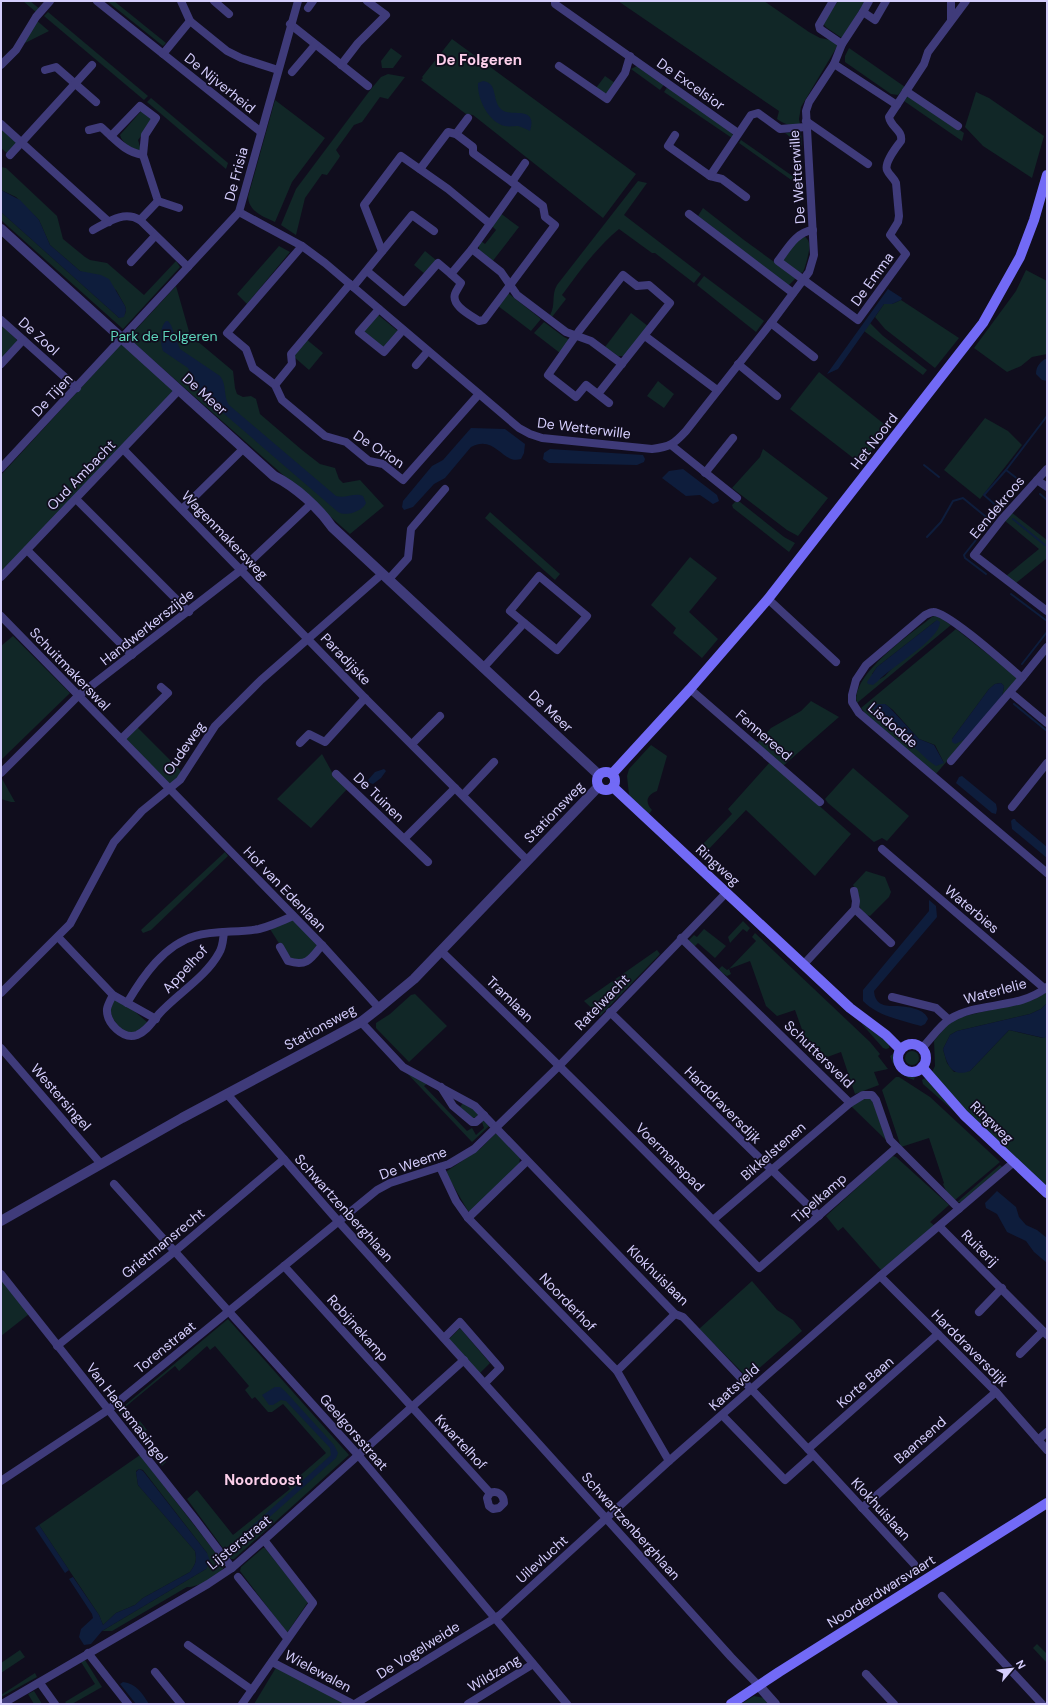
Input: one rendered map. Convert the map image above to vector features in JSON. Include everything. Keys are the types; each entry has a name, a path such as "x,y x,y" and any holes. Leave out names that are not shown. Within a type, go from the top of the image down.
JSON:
{"main road":[{"name":"Het Noord","path":"690,689 768,599 983,323 1020,257 1034,220 1047,175"},
{"path":"612,774 690,689"},
{"path":"603,772 612,774 615,778 613,787 605,790 599,786 597,780 599,775 603,772"},
{"name":"Ringweg","path":"613,787 850,1008 886,1035 900,1049"},
{"path":"909,1044 914,1044 922,1048 926,1056 922,1067 918,1070 912,1071 904,1069 898,1060 900,1049 909,1044"},
{"name":"Ringweg","path":"922,1067 964,1115 1047,1193"},
{"name":"Noorderdwarsvaart","path":"731,1704 1047,1503"}],"street":[{"path":"1,65 16,50 36,17 50,1"},
{"name":"De Nijverheid","path":"97,1 261,132"},
{"name":"De Nijverheid","path":"181,1 190,21 227,52 278,70"},
{"path":"214,1 229,14"},
{"name":"De Frisia","path":"123,339 239,212 290,24 298,1"},
{"path":"341,65 358,43 386,15 367,1"},
{"name":"De Excelsior","path":"555,1 555,4 738,133"},
{"path":"833,1 819,26 820,29 842,44"},
{"name":"De Wetterwille","path":"239,212 302,246 325,262 519,428 542,438 664,448 671,445 686,431 809,272 814,255 806,112 809,102 834,64 842,44 869,1"},
{"path":"863,12 875,20 886,1"},
{"path":"951,1 951,20"},
{"name":"De Emma","path":"802,280 858,320 906,254 890,235 898,222 899,216 896,183 887,170 886,165 901,141 902,136 900,132 892,126 889,117 924,64 928,52 966,1"},
{"name":"De Nijverheid","path":"163,54 190,21"},
{"path":"290,24 368,86"},
{"path":"292,72 315,45"},
{"path":"559,66 607,99 625,73 630,56"},
{"path":"834,64 897,105"},
{"path":"10,155 92,65"},
{"path":"45,70 56,67 96,102"},
{"path":"906,91 958,126"},
{"path":"111,136 140,106 156,118 145,135 143,155 158,201"},
{"path":"710,176 738,133 754,113 758,113 780,129 806,124"},
{"path":"456,134 468,118"},
{"path":"1,124 109,222"},
{"name":"De Wetterwille","path":"806,124 868,164"},
{"path":"89,130 101,126 121,146 132,153 143,155"},
{"path":"367,270 404,302 438,263 461,283 454,300 457,305 479,321 484,320 555,225 545,217 543,206 473,154 473,147 456,134 448,132 420,169"},
{"path":"675,135 668,146 710,176 722,179 746,197"},
{"path":"382,251 364,205 401,156 489,223"},
{"path":"451,274 472,249 514,184 525,163"},
{"path":"158,201 179,208"},
{"path":"140,220 158,201"},
{"path":"689,214 793,293"},
{"path":"93,230 125,215 133,216 140,220 188,267"},
{"path":"275,385 292,364 291,354 351,285 367,270 412,215 434,231"},
{"name":"De Meer","path":"1,229 274,476 286,482 311,504 332,527 599,775"},
{"name":"De Wetterwille","path":"802,280 778,261 799,234 805,231 813,230"},
{"path":"131,262 156,236"},
{"name":"De Orion","path":"302,246 227,333 246,349 253,368 275,385 282,400 324,436 346,442 369,461 383,464 403,480 478,394"},
{"path":"472,249 501,272 517,295 566,332 591,341 622,364"},
{"path":"598,394 646,336 670,303 649,285 637,286 623,275 548,375 576,397 586,385 609,403"},
{"path":"379,309 359,332 384,352 403,330"},
{"name":"De Zool","path":"1,320 77,388"},
{"path":"771,323 814,357"},
{"path":"646,336 717,390"},
{"name":"De Tijen","path":"1,468 123,339"},
{"path":"1,364 23,340"},
{"path":"416,365 428,351"},
{"path":"738,364 777,396"},
{"name":"Oud Ambacht","path":"1,577 124,450 179,390"},
{"path":"705,473 733,438"},
{"path":"671,445 737,498"},
{"path":"182,509 244,448"},
{"name":"Wagenmakersweg","path":"124,450 308,639"},
{"name":"Eendekroos","path":"1047,469 1002,519 974,554 1047,611"},
{"name":"Eendekroos","path":"1037,480 1047,487"},
{"path":"386,576 408,558 411,529 445,489"},
{"path":"76,499 189,612"},
{"name":"Handwerkerszijde","path":"1,773 78,696 189,612 241,570 311,504"},
{"path":"27,550 132,655"},
{"name":"Oudeweg","path":"1,993 70,924 114,842 142,810 180,780 215,726 261,680 308,639 386,576"},
{"path":"539,576 586,616 557,650 524,623 510,611 539,576"},
{"path":"768,599 836,662"},
{"name":"Lisdodde","path":"1022,678 943,614 934,611 925,615 866,665 856,680 852,695 852,702 859,713 1047,873"},
{"name":"Schuitmakerswal","path":"1,616 170,789"},
{"path":"483,668 524,623"},
{"name":"Paradijske","path":"308,639 527,860"},
{"path":"951,761 1011,693 1047,647"},
{"path":"121,739 168,693 161,687"},
{"name":"Fennereed","path":"690,689 820,802"},
{"path":"1011,693 1047,723"},
{"name":"Paradijske","path":"300,744 309,734 325,742 365,698"},
{"path":"412,744 440,716"},
{"path":"463,795 494,762"},
{"path":"1012,806 1047,763"},
{"name":"De Tuinen","path":"336,774 428,862"},
{"name":"Stationsweg","path":"1,1222 227,1094 361,1022 408,984 599,786"},
{"name":"De Tuinen","path":"404,839 455,788"},
{"name":"Hof van Edenlaan","path":"170,789 322,945 379,1008"},
{"name":"Waterbies","path":"882,849 1046,988"},
{"path":"804,964 855,909 856,901 854,891"},
{"name":"Ratelwacht","path":"495,1127 560,1065 727,892"},
{"path":"855,909 892,943"},
{"name":"Appelhof","path":"127,1003 137,986 156,963 172,947 196,936 259,929 293,916"},
{"name":"Appelhof","path":"113,995 107,1010 109,1020 123,1035 131,1037 138,1034 145,1030 214,960 222,948 224,932"},
{"path":"58,937 113,995 156,1019"},
{"name":"Schuttersveld","path":"681,938 850,1103 863,1095 872,1095 876,1100 888,1135 896,1148 959,1209"},
{"path":"280,947 288,960 300,963 309,961 322,945"},
{"name":"Tramlaan","path":"441,951 560,1065"},
{"name":"Waterlelie","path":"922,1048 948,1019 963,1012 1024,1000 1046,988"},
{"path":"892,997 936,1008 948,1019"},
{"name":"Harddraversdijk","path":"610,1012 818,1216"},
{"name":"Klokhuislaan","path":"361,1022 403,1067 467,1101 484,1115 675,1314 683,1317 914,1564"},
{"name":"Westersingel","path":"1,1048 101,1164"},
{"name":"Voermanspad","path":"560,1065 760,1268"},
{"name":"Klokhuislaan","path":"441,1087 453,1106 468,1120 476,1122 484,1115"},
{"name":"Schwartzenberghlaan","path":"227,1094 338,1222 485,1383 731,1658 758,1686"},
{"name":"Bikkelstenen","path":"713,1220 850,1103"},
{"name":"De Weeme","path":"338,1222 373,1193 390,1183 440,1167 468,1154 495,1127"},
{"name":"Tipelkamp","path":"760,1268 896,1148"},
{"name":"Grietmansrecht","path":"58,1346 174,1252 284,1159"},
{"path":"468,1218 527,1161"},
{"path":"880,1276 940,1227 1014,1162"},
{"name":"Noorderhof","path":"440,1167 456,1201 468,1218 617,1371 669,1461"},
{"name":"Geelgorsstraat","path":"114,1184 359,1456 567,1704"},
{"name":"Torenstraat","path":"1,1482 108,1410 338,1222"},
{"name":"Ruiterij","path":"940,1227 1045,1333 1020,1354"},
{"name":"Robijnekamp","path":"284,1266 412,1408"},
{"name":"Van Haersmasingel","path":"1,1274 232,1568"},
{"name":"Harddraversdijk","path":"880,1276 996,1392 1047,1450"},
{"name":"Kaatsveld","path":"605,1518 880,1276"},
{"path":"979,1312 1002,1288"},
{"path":"617,1371 675,1314"},
{"path":"444,1338 460,1322 500,1368 485,1383"},
{"name":"Korte Baan","path":"810,1452 938,1334"},
{"name":"Lijsterstraat","path":"2,1704 208,1584 232,1568 359,1456 464,1360"},
{"name":"Baansend","path":"862,1508 996,1392"},
{"name":"Kwartelhof","path":"412,1408 490,1493"},
{"path":"722,1415 785,1480 810,1452"},
{"path":"1038,1440 1047,1432"},
{"name":"Uilevlucht","path":"494,1618 500,1615 605,1518"},
{"path":"242,1704 313,1603 264,1540"},
{"path":"238,1577 287,1638"},
{"path":"942,1596 1042,1704"},
{"name":"De Vogelweide","path":"354,1704 494,1618"},
{"path":"188,1646 252,1690"},
{"path":"88,1654 128,1704"},
{"name":"Wielewalen","path":"272,1662 354,1704"},
{"name":"Wildzang","path":"468,1704 533,1664"},
{"path":"155,1672 181,1704"},
{"path":"866,1674 894,1704"},
{"path":"40,1683 55,1704"},
{"path":"758,1686 775,1704"}],"green space":[{"path":"23,1 30,1 41,10 37,13"},
{"path":"107,1 114,1 166,43 163,46"},
{"path":"618,1 764,1 809,32 820,38 831,40 838,45 801,107 799,119 800,124 793,125 783,123 777,119 779,111"},
{"path":"838,1 865,1 842,38 823,24"},
{"path":"48,12 148,96 144,100 44,16"},
{"path":"36,20 49,31 21,45"},
{"path":"452,39 636,174 603,218 473,115 466,114 421,80"},
{"path":"391,48 402,56 393,68 382,68 381,61"},
{"path":"849,48 905,87 898,95 891,94 845,62 845,56"},
{"path":"637,66 665,83 660,90 631,69"},
{"path":"388,74 405,77 388,99 380,97 362,122 354,125 336,150 340,156 339,158 327,175 322,174 305,198 296,235 281,225 296,189 371,89 381,77"},
{"path":"605,76 615,83 607,95 596,88"},
{"path":"668,86 730,131 733,135 732,138 664,92"},
{"path":"976,92 989,98 1044,136 1032,178 983,146 965,127"},
{"path":"908,96 914,98 964,133 962,141 904,101"},
{"path":"151,98 228,163 226,169 147,102"},
{"path":"275,100 325,138 292,182 275,222 262,216 254,210 251,207 248,197"},
{"path":"143,109 155,118 138,140 141,150 138,150 125,144 120,135"},
{"path":"1,128 18,143 8,154 1,148"},
{"path":"801,132 802,146 785,133"},
{"path":"741,140 804,184 804,189 739,143"},
{"path":"1,167 6,168 57,216 63,239 90,260 107,263 144,295 176,261 180,267 123,329 1,220 1,212 119,318 125,314 125,306 116,290 80,271 50,245 39,220 16,197 1,190"},
{"path":"638,181 647,183 624,215 701,274 694,283 655,253 652,253 619,229 588,260 562,295 566,299 552,317 550,315 553,308 554,292 557,285"},
{"path":"703,208 796,278 788,286 698,216"},
{"path":"500,213 519,227 492,262 479,250 479,245 481,241 485,244 496,230 492,226"},
{"path":"803,236 808,240 809,249 803,272 798,274 782,261 799,238"},
{"path":"279,246 290,252 247,304 237,294"},
{"path":"425,251 436,260 425,274 414,265"},
{"path":"1026,270 1047,281 1047,354 1032,357 1021,366 1007,372 974,348 1016,291"},
{"path":"704,276 764,321 756,332 697,285"},
{"name":"Park de Folgeren","path":"176,286 190,335 233,371 237,394 243,397 251,396 256,399 260,414 302,450 320,464 335,468 339,479 343,483 360,480 384,506 350,534 128,338"},
{"path":"508,293 541,319 531,331 498,306"},
{"path":"901,300 959,338 935,368 885,329 875,317 884,304 892,304"},
{"path":"631,313 649,327 624,356 618,356 605,347"},
{"path":"377,314 399,332 384,349 362,331"},
{"path":"544,322 570,340 560,353 534,333"},
{"path":"870,323 883,336 927,370 923,375 864,331"},
{"path":"1,324 17,340 16,344 1,360"},
{"path":"306,339 323,353 309,370 293,356"},
{"path":"121,344 175,392 1,575 1,475"},
{"path":"819,372 889,428 861,464 790,409"},
{"path":"658,381 674,394 664,408 647,396"},
{"path":"985,418 1008,431 1022,445 980,499 944,470"},
{"path":"763,449 828,498 798,536 787,530 732,488 760,457"},
{"path":"735,502 740,502 784,537 795,543 789,552 733,508 732,505"},
{"path":"490,512 560,574 555,580 485,518"},
{"path":"1011,512 1047,540 1047,558 1016,583 1006,576 1039,549 1004,520"},
{"path":"690,557 717,578 689,612 718,639 702,658 673,633 676,628 651,605"},
{"path":"936,615 951,625 857,703 857,692 863,680 872,668 898,644","holes":["937,620 885,676 880,679 872,674 877,667"]},
{"path":"956,629 1013,674 1017,679 1002,697 1004,686 1001,683 995,684 989,689 952,739 952,742 966,739 935,775 871,721 861,708","holes":["875,704 885,704 893,710 919,739 935,745 944,763"]},
{"path":"13,636 70,693 1,760 1,646"},
{"path":"811,701 839,717 783,766 757,743 771,728 801,711"},
{"path":"137,727 182,772 170,786 125,738"},
{"path":"651,745 667,756 657,791 648,799 648,805 652,810 649,814 629,795 627,776 629,769"},
{"path":"322,754 333,774 347,789 311,828 277,799"},
{"path":"770,762 851,834 815,876 746,810 706,852 701,846 732,814 728,809"},
{"path":"853,768 909,816 887,841 882,838 874,842 825,799"},
{"path":"1,777 15,802 1,799"},
{"path":"225,852 228,856 151,930 143,933 141,930"},
{"path":"866,871 885,877 891,892 889,897 870,916 863,913 861,910 858,894 853,885"},
{"path":"292,918 319,946 306,959 293,959 287,956 270,929"},
{"path":"743,921 750,928 747,932 743,929 730,943 728,937"},
{"path":"704,929 726,946 715,958 698,943 694,947 688,941 694,935 697,937"},
{"path":"755,933 870,1042 880,1054 878,1056 888,1069 874,1072 879,1085 855,1094 841,1052 822,1059 809,1049 795,1010 777,1016 766,1006 750,961 729,969 756,941 752,937"},
{"path":"657,950 660,954 600,1016 584,1001"},
{"path":"722,966 727,970 729,969 731,974 727,976 718,970"},
{"path":"1047,992 1047,1003 1041,1009 1030,1014 957,1031 950,1035 943,1049 947,1063 954,1072 970,1071 1009,1030 1043,1038 1047,1036 1047,1188 962,1108 932,1072 935,1066 934,1041 952,1019 1033,1000"},
{"path":"415,994 447,1026 409,1062 376,1028 376,1023 390,1014 411,995"},
{"path":"117,996 148,1023 137,1032 124,1032 113,1019 111,1007"},
{"path":"861,1023 889,1043 889,1048 883,1048"},
{"path":"912,1051 917,1053 919,1058 917,1063 912,1065 907,1063 905,1058 907,1053"},
{"path":"896,1052 896,1061 900,1068 903,1071 916,1073 914,1080 902,1074 894,1064 890,1056"},
{"path":"406,1072 428,1083 424,1086 467,1131 472,1128 476,1135 484,1128 482,1122 483,1120 489,1126 472,1142"},
{"path":"896,1077 899,1077 930,1097 1000,1162 955,1200 947,1193 943,1184 944,1183 929,1138 901,1147 882,1090"},
{"path":"925,1078 956,1113 923,1084 922,1080"},
{"path":"867,1097 872,1100 887,1141 851,1106"},
{"path":"463,1103 467,1103 479,1115 472,1119 460,1107"},
{"path":"495,1134 497,1134 520,1158 519,1165 471,1211 468,1211 447,1175 447,1171 480,1149"},
{"path":"893,1156 896,1157 949,1205 930,1222 935,1226 881,1270 843,1227 838,1231 826,1216"},
{"path":"1000,1165 1003,1168 962,1202 957,1202"},
{"path":"1,1278 29,1314 1,1336"},
{"path":"752,1281 777,1310 793,1320 802,1331 748,1378 699,1329"},
{"path":"228,1319 349,1455 234,1559 231,1559 187,1499 197,1490 233,1535 290,1489 288,1486 326,1453 283,1404 272,1412 268,1412 255,1397 252,1399 245,1390 249,1386 215,1346 210,1350 207,1346 179,1371 175,1366 124,1408 128,1413 123,1418 118,1411"},
{"path":"460,1328 490,1363 479,1374 449,1339"},
{"path":"140,1421 147,1430 138,1435 131,1427"},
{"path":"155,1448 166,1462 162,1466 151,1452"},
{"path":"140,1455 225,1565 219,1573 209,1580 191,1587 187,1587 112,1631 102,1631 206,1569 207,1553 143,1470 139,1469 136,1471 138,1485 195,1551 196,1562 190,1572 143,1598 135,1605 116,1613 103,1625 99,1615 39,1525"},
{"path":"263,1548 265,1548 308,1602 287,1633 240,1571 241,1567"},
{"path":"1037,1644 1047,1654 1047,1663 1033,1648"},
{"path":"20,1650 25,1657 1,1673 1,1663"},
{"path":"85,1660 102,1687 72,1704 67,1704 65,1702 95,1684 81,1662"},
{"path":"277,1666 345,1704 254,1704"},
{"path":"35,1673 37,1677 1,1697 1,1695"},
{"path":"34,1691 42,1704 34,1704 28,1694"},
{"path":"754,1696 764,1698 770,1704 741,1704"}],"water":[{"path":"483,81 488,82 491,85 497,102 502,110 506,112 522,113 530,118 530,131 518,126 505,126 493,120 485,109 479,95 478,83"},
{"path":"1,190 20,200 39,220 50,245 80,271 101,275 109,279 125,306 126,310 124,317 119,318 1,212"},
{"path":"888,289 902,298 901,300 892,304 884,304 838,369 827,374"},
{"path":"166,321 168,321 171,325 180,349 220,376 224,383 226,398 229,405 336,496 363,496 366,503 364,506 358,511 350,513 345,514 338,512 201,394 193,384 192,376 188,368 163,351 161,335 162,327"},
{"path":"1047,359 1047,381 1042,380 1036,374 1038,365"},
{"path":"471,428 505,429 525,444 524,453 521,459 514,460 509,458 487,444 480,444 471,447 445,478 434,484 413,507 404,510 402,507 403,501 432,466 443,460"},
{"path":"550,449 643,455 645,459 644,462 637,465 549,463 543,459 544,453"},
{"path":"683,469 717,495 719,501 713,504 700,495 686,496 662,478 669,471"},
{"path":"937,620 940,622 938,629 924,645 873,685 868,684 867,682 877,667"},
{"path":"1001,683 1004,686 1002,697 966,739 955,744 952,742 952,739 989,689 995,684"},
{"path":"875,704 885,704 919,739 934,745 944,763 936,766 929,761 876,712 873,708"},
{"path":"384,769 386,771 381,778 373,784 370,783 368,780 375,772"},
{"path":"962,776 996,804 996,814 992,813 956,783 959,777"},
{"path":"1015,819 1047,847 1047,858 1012,829 1011,821"},
{"path":"929,900 936,906 937,917 874,991 876,999 883,1005 908,1007 923,1012 928,1019 925,1024 921,1026 890,1017 875,1010 863,1001 863,990 929,911"},
{"path":"1047,1003 1047,1036 1044,1038 1009,1030 970,1071 958,1073 948,1064 943,1049 950,1035 957,1031 1030,1014 1041,1009"},
{"path":"997,1191 1016,1207 1019,1217 1026,1225 1037,1230 1047,1238 1047,1263 1034,1252 1026,1241 1007,1232 997,1214 986,1208 985,1203"},
{"path":"275,1387 280,1387 285,1391 334,1445 338,1453 336,1458 236,1547 233,1543 331,1455 330,1448 286,1401 281,1400 273,1405 269,1405 262,1395"},
{"path":"139,1469 143,1471 207,1553 210,1561 206,1569 102,1631 91,1644 84,1645 79,1637 81,1629 93,1618 92,1614 69,1579 73,1577 99,1615 103,1625 116,1613 135,1605 143,1598 190,1572 196,1562 195,1551 138,1485 136,1472"},
{"path":"39,1525 69,1570 65,1573 35,1528"},
{"path":"123,1682 136,1687 149,1704 136,1704 120,1684"}],"waterway":[{"path":"1006,470 1047,416"},
{"path":"924,465 939,477"},
{"path":"1000,509 984,495 1006,470 1023,483"},
{"path":"1040,494 1047,500"},
{"path":"927,537 941,522 953,501 963,498 991,521 964,555 965,558 986,574"},
{"path":"1013,519 1045,545"},
{"path":"1011,594 1047,621"},
{"path":"1022,664 1047,632"},
{"path":"1014,704 1047,731"}],"district":[{"name":"De Folgeren","path":"479,60"},
{"name":"Noordoost","path":"263,1480"}]}
